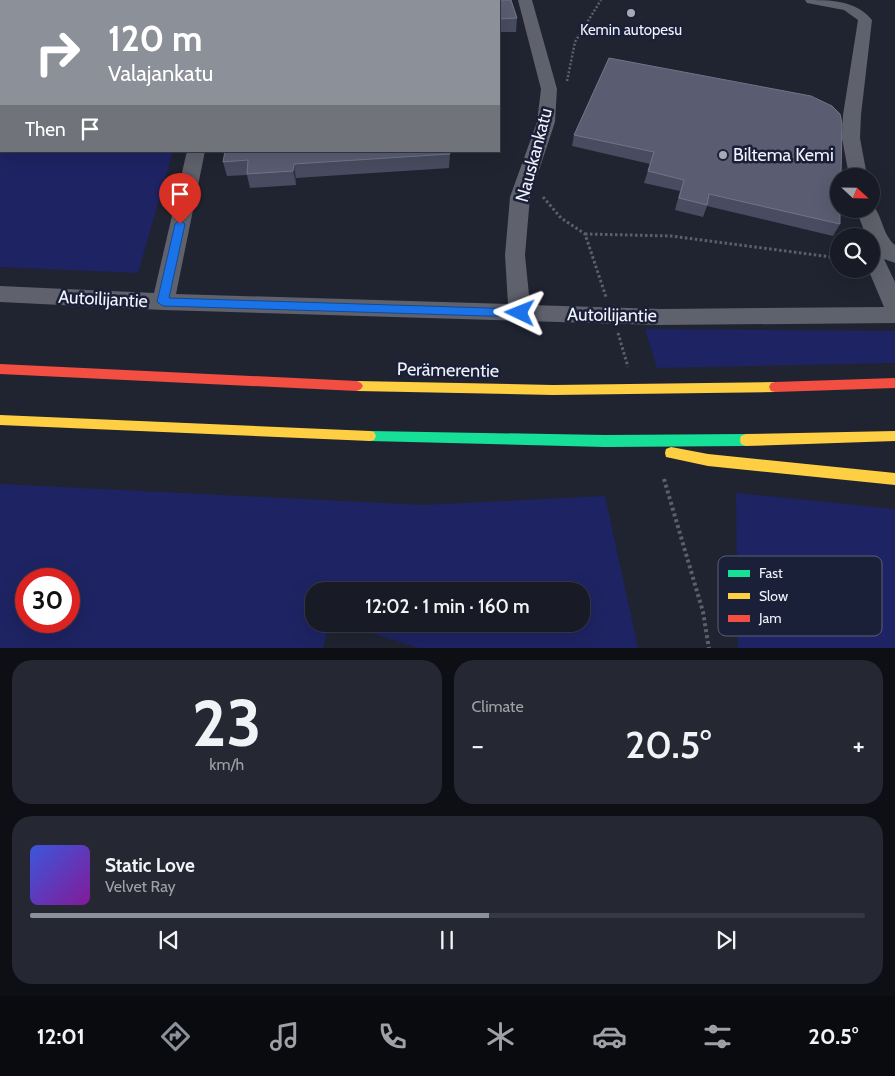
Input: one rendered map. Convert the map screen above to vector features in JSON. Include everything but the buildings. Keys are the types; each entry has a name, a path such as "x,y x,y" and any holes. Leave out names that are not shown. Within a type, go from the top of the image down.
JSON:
{"highway":[{"name":"Perämerentie","path":"0,369 357,386 552,390 691,389 895,383"},
{"path":"0,420 336,435 605,441 705,441 895,436"},
{"path":"605,441 708,460 895,479"}],"street":[{"name":"Nauskankatu","path":"520,313 515,255 520,196 546,122 549,89 524,0"},
{"path":"812,0 847,7 860,13 865,20 852,115 851,138 857,168"},
{"path":"163,302 196,152"},
{"path":"880,243 895,256"},
{"path":"880,272 895,306"},
{"name":"Autoilijantie","path":"0,294 163,302 520,313 661,316 895,315"}],"path":[{"path":"567,83 574,42 601,0"},
{"path":"545,190 542,198 561,218 585,234 671,236 830,257"},
{"path":"585,234 609,304"},
{"path":"615,326 628,367"},
{"path":"664,479 703,612 709,648"}],"shaded area":[{"path":"0,152 173,152 138,273 0,267"},
{"path":"645,329 895,331 895,363 657,368"},
{"path":"0,484 423,505 605,496 638,648 419,648 368,632 590,632 590,582 305,582 305,632 328,632 323,648 0,648"},
{"path":"736,493 895,509 895,648 738,648 738,636 882,636 882,556 737,556"}],"traffic: fast":[{"path":"370,436 605,441 746,440"}],"traffic: slow":[{"path":"357,386 553,390 775,387"},
{"path":"0,420 370,436"},
{"path":"746,440 895,436"},
{"path":"671,453 708,460 895,479"}],"traffic: jam":[{"path":"0,369 357,386"},
{"path":"775,387 895,383"}],"place":[{"name":"Kemin autopesu","path":"631,13"},
{"name":"Biltema Kemi","path":"723,155"}],"route":[{"path":"180,224 163,302 520,313"}]}
